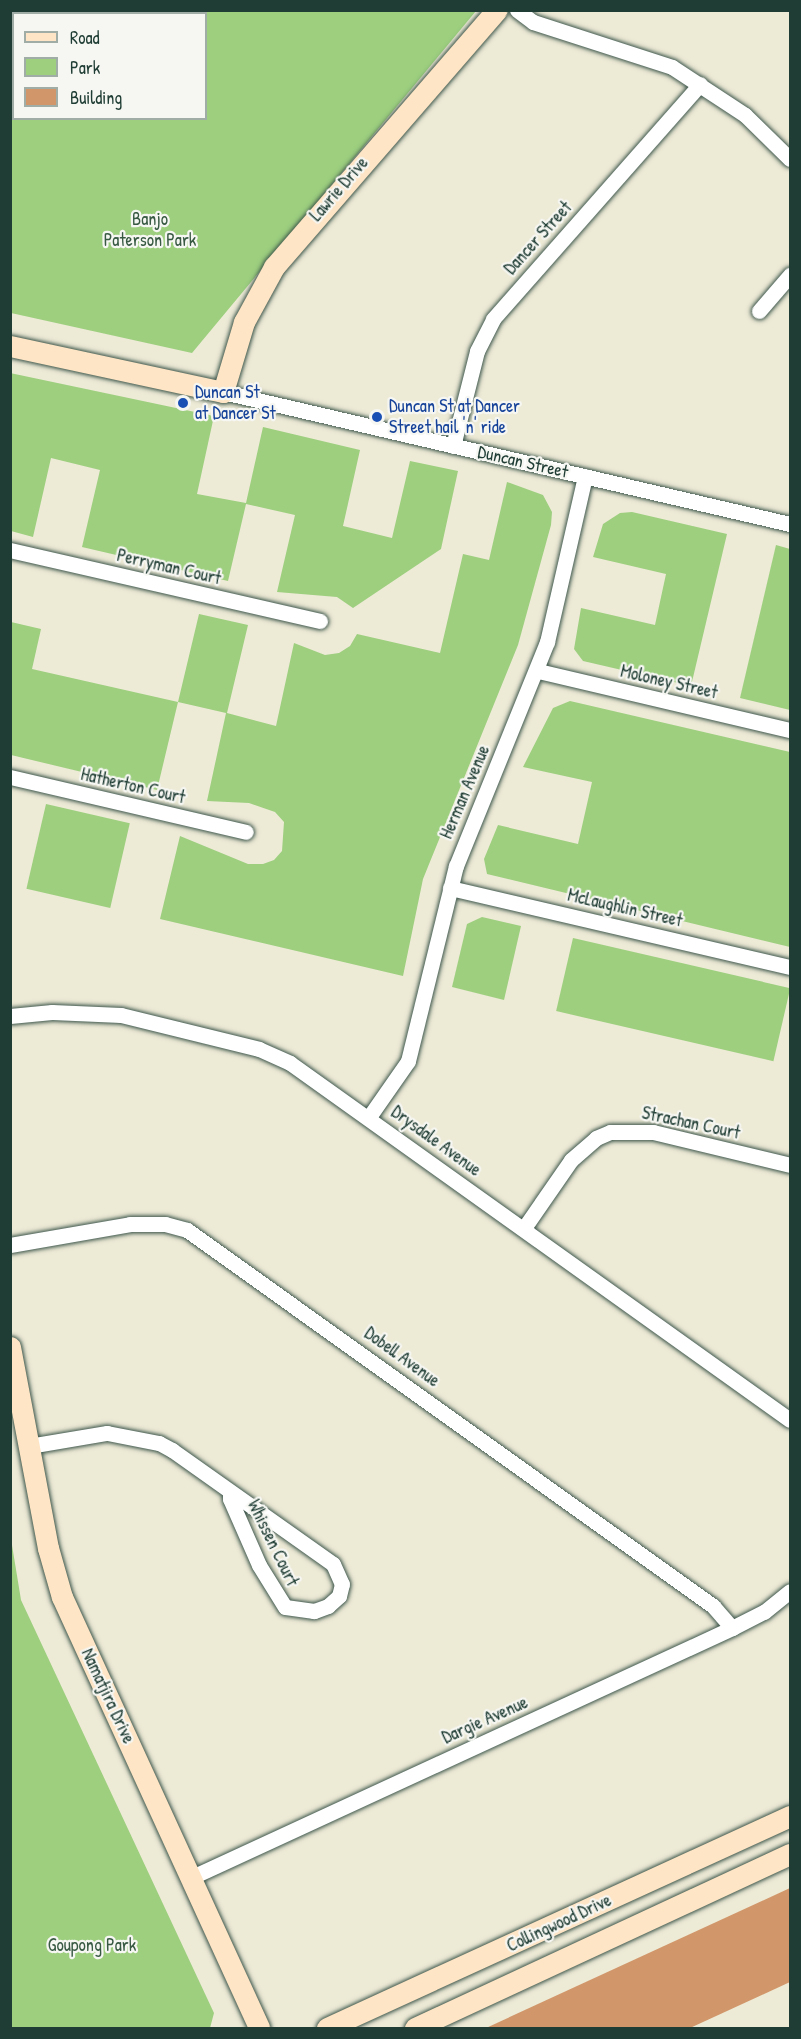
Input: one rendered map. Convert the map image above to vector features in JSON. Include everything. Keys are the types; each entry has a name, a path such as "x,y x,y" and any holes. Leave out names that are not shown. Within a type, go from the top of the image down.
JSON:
{"street":[{"name":"Lawrie Drive","path":"223,392 244,322 274,267 497,10"},
{"path":"517,10 533,22 655,60 700,84 745,115 790,159"},
{"name":"Dancer Street","path":"453,446 477,351 493,319 700,84"},
{"path":"759,311 790,275"},
{"name":"Duncan Street","path":"10,346 223,392 790,524"},
{"name":"Herman Avenue","path":"369,1117 408,1060 450,888 464,843 538,671 585,476"},
{"name":"Perryman Court","path":"10,550 320,621"},
{"name":"Moloney Street","path":"538,671 790,730"},
{"name":"Hatherton Court","path":"10,777 246,832"},
{"name":"McLaughlin Street","path":"450,888 790,967"},
{"name":"Drysdale Avenue","path":"10,1016 52,1012 121,1015 259,1049 290,1063 369,1117 790,1420"},
{"name":"Strachan Court","path":"524,1228 571,1160 596,1138 610,1132 653,1132 789,1170"},
{"name":"Dobell Avenue","path":"10,1245 130,1224 165,1224 187,1230 713,1606 732,1628"},
{"name":"Namatjira Drive","path":"10,1347 48,1548 62,1597 192,1877 259,2028"},
{"name":"Whissen Court","path":"29,1446 93,1434 140,1437 172,1450 333,1564 342,1584 339,1596 328,1606 314,1611 285,1607 259,1565 230,1499 230,1492"},
{"name":"Dargie Avenue","path":"192,1877 732,1628 764,1612 790,1592"},
{"name":"Collingwood Drive","path":"327,2028 790,1816"},
{"name":"Collingwood Drive","path":"415,2028 790,1854"}],"green space":[{"name":"Banjo Paterson Park","path":"127,10 476,11 192,353 11,313 10,85 12,84 12,120 207,120 207,12 124,12"},
{"path":"10,373 214,416 197,494 246,503 263,427 360,450 343,526 392,538 410,461 458,471 441,549 353,608 337,597 277,592 295,515 246,504 228,581 82,547 100,470 51,458 33,537 11,531"},
{"path":"507,482 543,495 552,512 551,525 518,645 423,879 403,976 160,919 180,836 248,864 263,864 274,860 282,851 284,822 275,812 249,803 207,801 226,713 178,702 199,614 248,625 227,713 276,726 294,643 325,655 339,653 350,646 357,634 440,653 463,554 489,560"},
{"path":"632,512 727,534 691,686 583,661 574,649 581,608 655,625 666,574 593,557 603,524 620,513"},
{"path":"776,545 790,549 790,710 740,698"},
{"path":"11,622 41,629 32,669 178,702 157,790 11,755"},
{"path":"570,701 790,752 790,947 487,874 484,859 498,825 578,844 592,782 523,767 553,708"},
{"path":"46,804 130,823 110,908 26,889"},
{"path":"482,917 521,926 504,1000 452,987 467,924"},
{"path":"573,938 790,988 773,1061 556,1011"},
{"name":"Goupong Park","path":"11,1539 21,1600 214,2013 210,2028 11,2028"}],"building":[{"path":"790,1888 790,1982 690,2028 486,2028"}],"place":[{"name":"Duncan St at Dancer St","path":"183,403"},
{"name":"Duncan St at Dancer Street hail 'n' ride","path":"377,417"}]}
